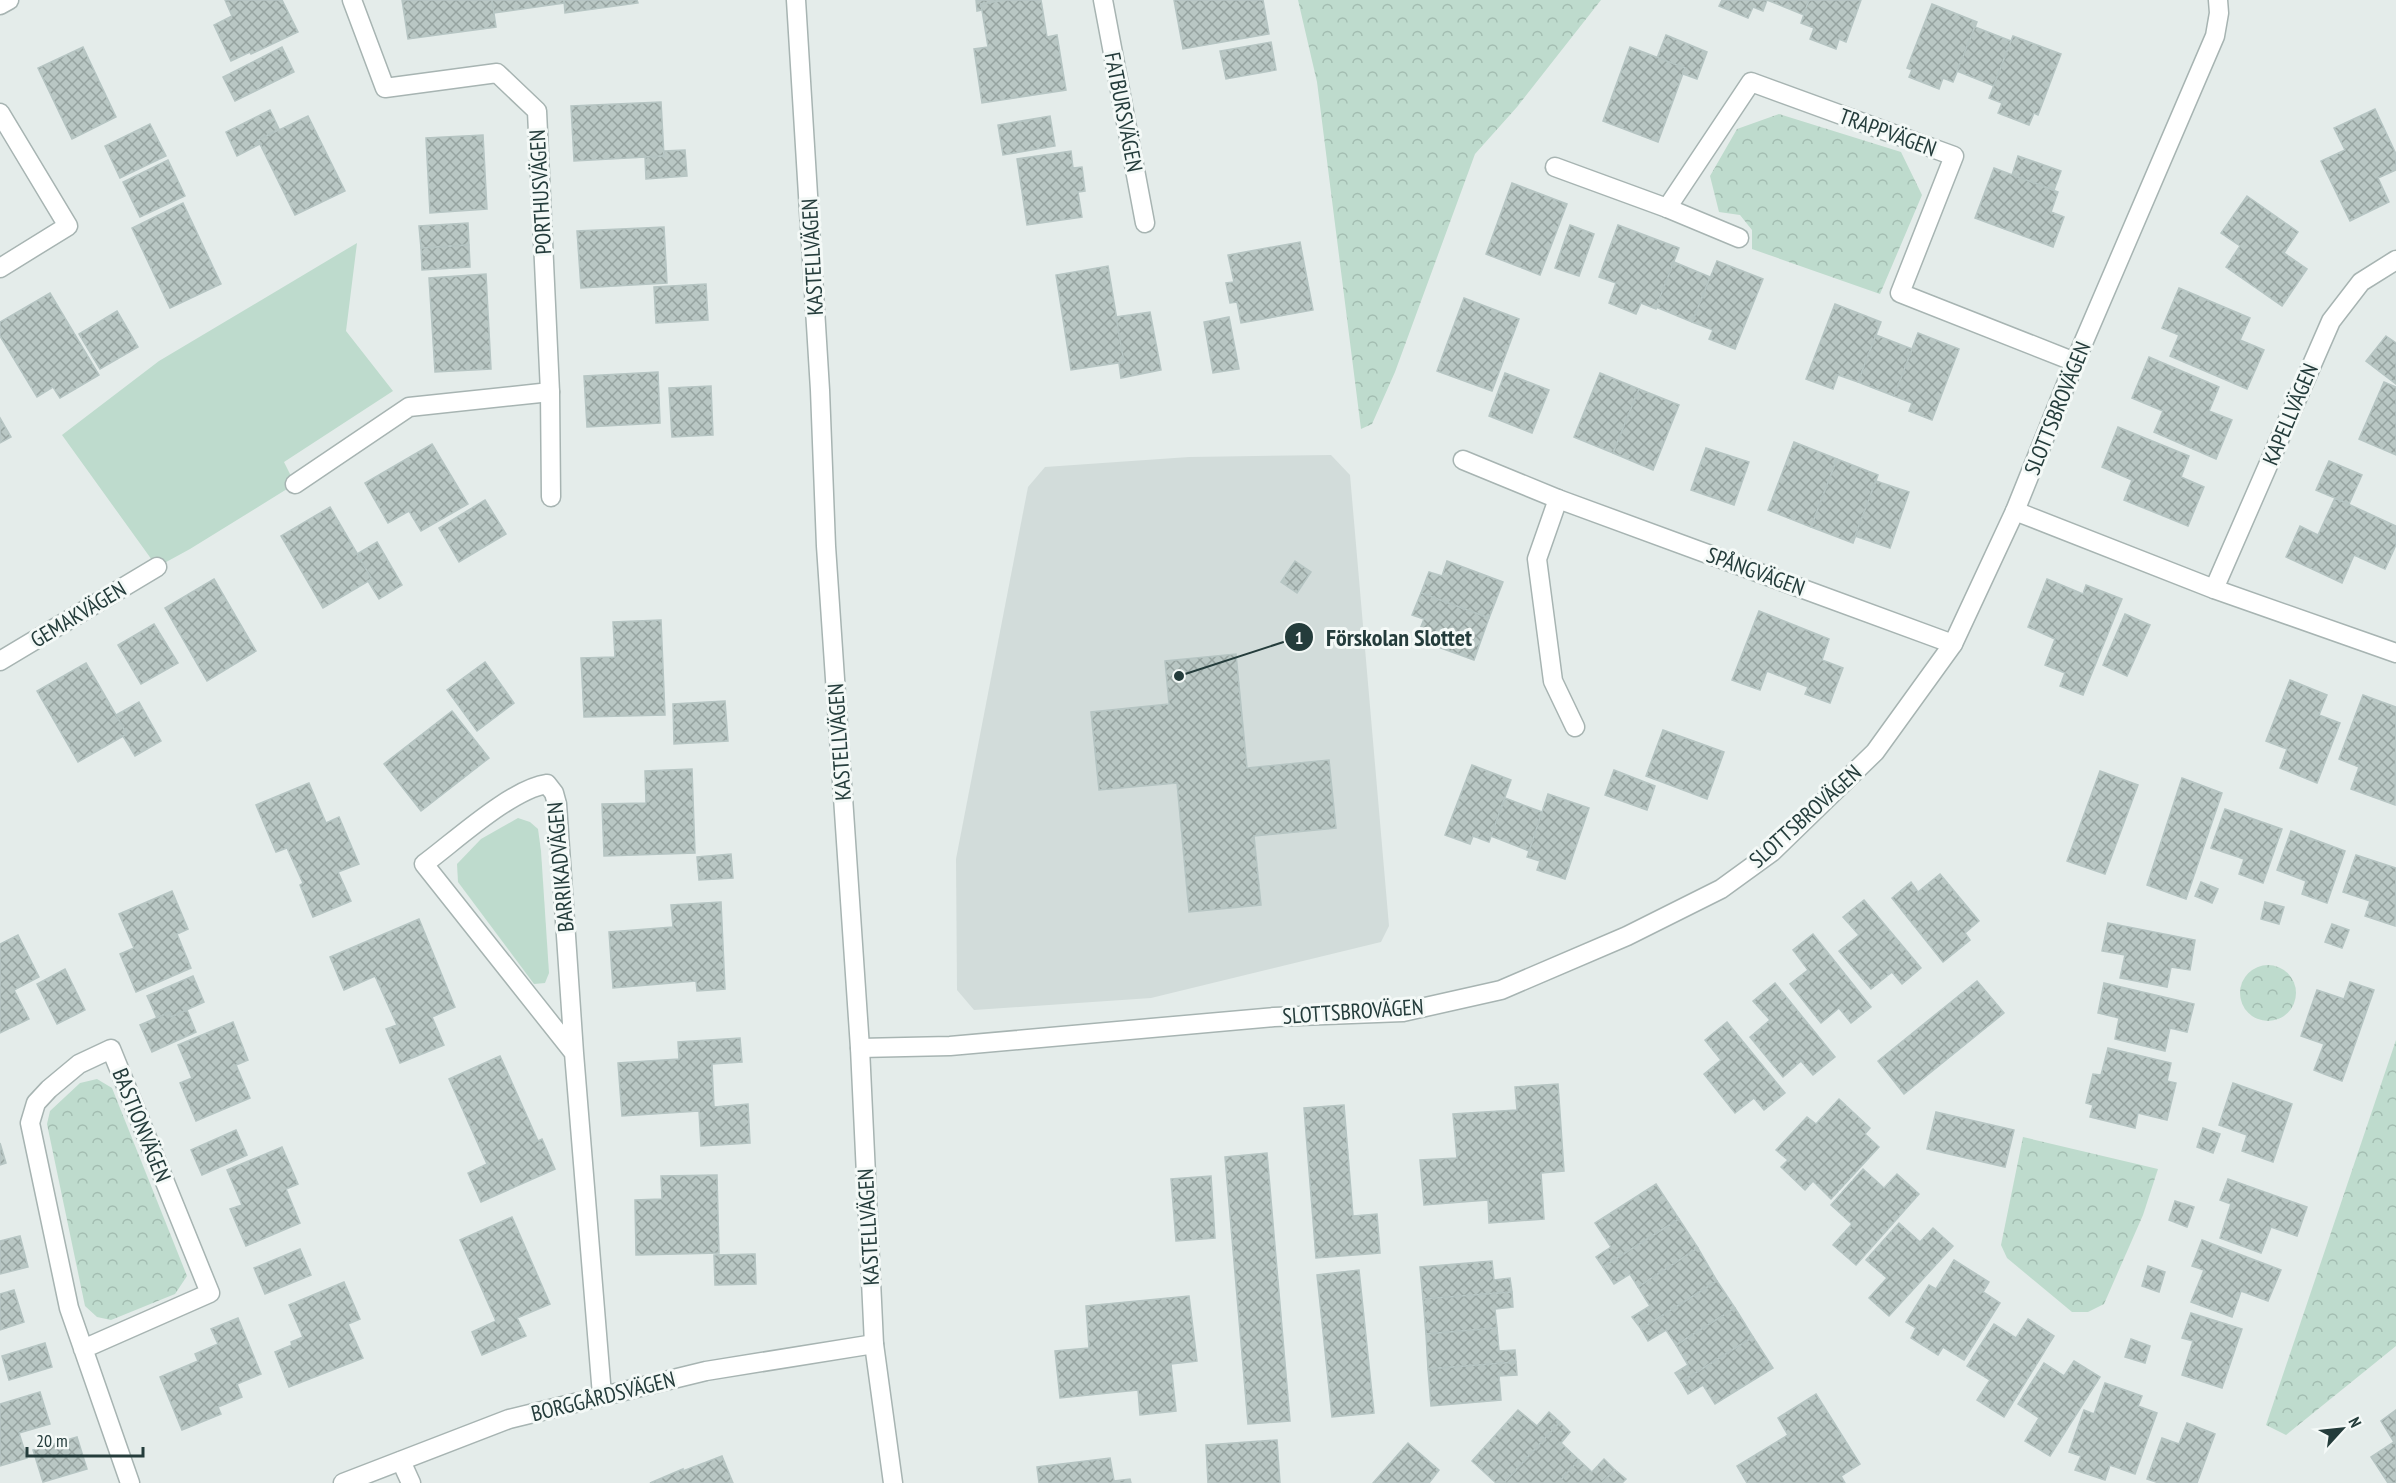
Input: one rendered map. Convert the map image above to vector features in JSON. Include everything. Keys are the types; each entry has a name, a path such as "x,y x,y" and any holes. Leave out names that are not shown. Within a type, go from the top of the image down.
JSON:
{"street":[{"path":"0,5 9,0"},
{"name":"PORTHUSVÄGEN","path":"352,0 385,88 497,73 537,111 550,392 551,496"},
{"name":"KASTELLVÄGEN","path":"796,0 820,390 826,546 860,1048 874,1344 893,1483"},
{"name":"FATBURSVÄGEN","path":"1103,0 1145,223"},
{"name":"SLOTTSBROVÄGEN","path":"860,1048 950,1046 1274,1017 1403,1012 1501,990 1627,936 1721,889 1772,852 1875,752 1953,644 2015,511 2075,362 2215,36 2219,13 2218,0"},
{"name":"TRAPPVÄGEN","path":"1666,208 1751,82 1954,156 1900,293 2075,362"},
{"path":"0,113 68,226 0,268"},
{"path":"1555,167 1739,238"},
{"name":"KAPELLVÄGEN","path":"2214,589 2331,321 2361,282 2396,260"},
{"path":"295,484 409,407 550,392"},
{"name":"SPÅNGVÄGEN","path":"1463,460 1558,499 1953,644"},
{"path":"1558,499 1537,559 1553,681 1575,727"},
{"path":"2015,511 2214,589 2396,652"},
{"name":"GEMAKVÄGEN","path":"0,661 157,567"},
{"name":"BARRIKADVÄGEN","path":"574,1053 424,864 502,806 535,786 546,784 554,794 557,804 574,1053 602,1395"},
{"name":"BASTIONVÄGEN","path":"83,1349 210,1293 111,1049 79,1064 49,1089 36,1103 30,1123 69,1308 83,1349 130,1483"},
{"name":"BORGGÅRDSVÄGEN","path":"343,1483 509,1419 706,1371 874,1344"},
{"path":"401,1461 411,1483"}],"shaded area":[{"path":"1331,455 1350,475 1389,926 1381,942 1151,998 974,1010 957,990 956,859 1028,487 1045,467 1189,457"}],"green space":[{"path":"1298,0 1601,0 1517,107 1475,154 1395,372 1372,424 1361,429 1317,82"},
{"path":"1779,114 1901,152 1922,195 1880,294 1752,249 1752,230 1740,215 1719,212 1710,176 1737,129"},
{"path":"357,243 346,331 393,391 284,462 295,484 157,567 62,435 159,361"},
{"path":"518,818 530,822 538,829 549,973 545,983 534,984 458,882 457,864 481,839"},
{"path":"2268,965 2279,967 2288,973 2294,982 2296,993 2294,1004 2288,1013 2279,1019 2268,1021 2257,1019 2248,1013 2242,1004 2240,993 2242,982 2248,973 2257,967"},
{"path":"2396,1040 2396,1346 2286,1435 2266,1425"},
{"path":"97,1079 112,1088 187,1276 175,1294 111,1320 97,1317 85,1306 47,1124 50,1111 80,1083"},
{"path":"2023,1137 2158,1169 2143,1215 2104,1304 2088,1312 2072,1312 2007,1258 2001,1245"}],"building":[{"path":"225,0 282,0 298,32 231,61 214,25 232,16"},
{"path":"402,0 492,0 496,27 408,39"},
{"path":"492,0 564,0 564,3 494,13"},
{"path":"564,0 637,0 638,3 565,13"},
{"path":"976,0 1005,0 981,4 982,10 977,11"},
{"path":"1005,0 1041,0 1047,37 1057,35 1066,90 982,103 974,49 988,47 981,4"},
{"path":"1174,0 1263,0 1269,34 1183,49"},
{"path":"1722,0 1767,0 1763,11 1753,7 1748,18 1719,6"},
{"path":"1767,0 1809,0 1804,15"},
{"path":"1809,0 1861,0 1846,42 1839,39 1836,49 1810,39 1814,28 1801,23"},
{"path":"1932,4 1977,22 1953,82 1943,78 1939,89 1909,77 1912,70 1907,68"},
{"path":"1975,27 2011,41 1994,86 1957,71"},
{"path":"1666,35 1707,52 1697,79 1683,74 1685,68 1657,58"},
{"path":"2013,36 2061,54 2038,115 2034,113 2029,125 1998,113 2002,103 1989,98"},
{"path":"1271,42 1276,70 1226,79 1220,51"},
{"path":"83,47 116,117 72,139 38,68"},
{"path":"282,47 294,72 235,101 223,77"},
{"path":"1630,47 1685,68 1658,142 1603,121"},
{"path":"661,102 664,156 574,161 571,106"},
{"path":"2375,109 2396,154 2396,170 2378,178 2389,202 2350,221 2321,161 2345,150 2334,128"},
{"path":"270,110 279,129 258,140 260,144 237,156 226,132"},
{"path":"308,116 345,191 295,215 258,140"},
{"path":"1050,116 1055,146 1003,155 998,125"},
{"path":"150,124 166,156 120,178 105,146"},
{"path":"483,135 487,209 430,213 426,138"},
{"path":"685,150 687,176 646,179 645,157 664,156 664,151"},
{"path":"1071,151 1073,168 1082,167 1085,191 1078,192 1082,217 1027,225 1017,159"},
{"path":"2018,156 2061,171 2054,190 2012,175"},
{"path":"168,160 185,196 140,217 123,182"},
{"path":"1994,168 2058,192 2051,212 2064,217 2053,247 1975,218"},
{"path":"1512,183 1567,204 1540,275 1486,254"},
{"path":"2247,196 2298,232 2284,253 2307,269 2282,306 2226,267 2240,246 2221,233"},
{"path":"183,203 221,284 170,308 132,228"},
{"path":"468,223 469,245 421,248 419,226"},
{"path":"1570,225 1594,234 1579,276 1555,268"},
{"path":"1618,225 1679,248 1656,309 1641,303 1636,314 1609,303 1616,283 1599,277"},
{"path":"664,227 667,283 581,288 577,231"},
{"path":"1300,242 1313,310 1241,323 1237,302 1230,303 1226,283 1234,282 1228,255"},
{"path":"469,245 470,267 422,270 421,248"},
{"path":"1717,261 1763,279 1735,349 1709,339 1713,330 1692,322"},
{"path":"1674,262 1710,277 1692,322 1656,307"},
{"path":"1108,266 1124,362 1071,370 1056,275"},
{"path":"486,274 491,369 435,372 429,278"},
{"path":"706,284 708,320 656,323 654,287"},
{"path":"2179,288 2250,318 2240,340 2264,350 2247,389 2170,356 2179,335 2162,328"},
{"path":"50,293 99,375 60,398 53,387 37,397 0,336 0,322"},
{"path":"1464,298 1519,319 1492,391 1437,371"},
{"path":"1835,304 1881,322 1858,382 1838,375 1833,389 1806,379"},
{"path":"117,311 138,347 100,369 79,334"},
{"path":"1150,312 1161,370 1121,378 1119,363 1124,362 1116,317"},
{"path":"1229,317 1239,369 1213,373 1204,322"},
{"path":"1918,333 1959,349 1932,420 1909,411 1912,403 1894,396"},
{"path":"1876,335 1912,349 1894,396 1858,382"},
{"path":"2386,336 2396,343 2396,384 2366,361"},
{"path":"2149,357 2219,387 2209,411 2232,420 2216,459 2154,432 2163,411 2132,398"},
{"path":"658,372 660,423 587,427 584,376"},
{"path":"1505,373 1549,390 1532,433 1489,416"},
{"path":"1600,373 1639,389 1613,453 1574,437"},
{"path":"2384,382 2396,387 2396,455 2359,439"},
{"path":"711,386 713,435 672,437 669,388"},
{"path":"1639,389 1679,405 1653,470 1613,453"},
{"path":"0,418 11,437 0,443"},
{"path":"2118,427 2189,456 2181,477 2204,487 2188,526 2124,500 2132,480 2102,467"},
{"path":"1794,442 1837,459 1811,527 1768,510"},
{"path":"432,444 468,504 421,531 409,511 388,523 365,483"},
{"path":"1706,448 1749,462 1734,505 1691,490"},
{"path":"1837,459 1878,475 1853,543 1811,527"},
{"path":"2329,461 2362,475 2349,504 2316,490"},
{"path":"1876,481 1909,492 1890,548 1855,536"},
{"path":"2335,498 2396,526 2396,545 2385,569 2354,555 2342,583 2286,557 2300,526 2318,535"},
{"path":"485,500 506,534 459,562 439,528"},
{"path":"330,507 372,579 323,608 281,536"},
{"path":"377,542 402,585 379,599 368,581 372,579 357,554"},
{"path":"1295,561 1311,572 1297,593 1281,582"},
{"path":"1447,561 1503,582 1489,618 1421,593 1429,572 1442,576"},
{"path":"214,579 256,651 207,681 165,608"},
{"path":"2047,579 2083,594 2086,585 2122,599 2083,695 2060,686 2065,673 2045,665 2055,639 2028,627"},
{"path":"1421,593 1489,618 1474,660 1416,639 1424,619 1412,615"},
{"path":"1759,611 1829,639 1822,660 1843,668 1830,703 1805,694 1808,687 1767,671 1760,690 1732,680"},
{"path":"2125,614 2150,625 2127,676 2103,665"},
{"path":"661,620 665,715 584,717 581,658 615,657 613,622"},
{"path":"154,624 178,663 141,684 118,645"},
{"path":"1236,654 1247,768 1329,760 1336,828 1254,836 1261,905 1189,912 1177,783 1099,790 1091,712 1169,704 1165,661"},
{"path":"485,662 514,703 477,731 447,690"},
{"path":"86,663 127,734 78,762 37,691"},
{"path":"2290,680 2327,695 2319,715 2340,723 2317,783 2280,768 2287,749 2266,741"},
{"path":"2363,695 2396,707 2395,805 2351,789 2359,767 2339,759"},
{"path":"725,701 728,741 674,744 673,704"},
{"path":"139,702 161,741 135,756 123,736 127,734 116,715"},
{"path":"452,711 489,758 421,811 384,764"},
{"path":"1663,730 1724,752 1707,799 1646,776"},
{"path":"1472,765 1511,780 1489,842 1473,836 1470,844 1445,835"},
{"path":"692,769 695,853 604,856 602,804 646,803 645,771"},
{"path":"1614,770 1655,786 1647,810 1605,795"},
{"path":"2100,771 2138,785 2105,874 2067,861"},
{"path":"2182,778 2222,793 2186,899 2147,885"},
{"path":"309,783 326,823 339,817 359,864 338,872 351,901 313,917 300,885 303,883 287,848 276,852 256,805"},
{"path":"1548,794 1589,808 1565,879 1537,870 1540,861 1527,857"},
{"path":"1505,798 1542,812 1529,851 1491,836"},
{"path":"2225,809 2282,829 2263,883 2239,874 2244,859 2211,848"},
{"path":"2291,831 2345,851 2327,903 2302,894 2306,881 2277,870"},
{"path":"731,854 733,878 699,880 697,857"},
{"path":"2356,855 2396,868 2395,926 2365,916 2370,901 2343,892"},
{"path":"1940,874 1979,921 1965,933 1970,940 1943,962 1892,898 1911,882 1918,892"},
{"path":"2201,882 2218,889 2212,903 2195,896"},
{"path":"172,891 188,929 177,934 191,968 136,992 120,954 134,948 119,914"},
{"path":"1864,900 1921,968 1902,984 1892,972 1871,989 1839,951 1859,935 1843,917"},
{"path":"721,902 725,989 697,991 696,981 613,988 609,932 673,927 671,905"},
{"path":"2265,902 2284,907 2279,924 2261,919"},
{"path":"419,919 455,1007 432,1017 444,1045 400,1063 386,1029 397,1025 375,976 344,990 330,957"},
{"path":"2108,923 2195,940 2190,970 2171,967 2167,987 2120,978 2125,955 2102,951"},
{"path":"2332,924 2349,930 2342,948 2325,942"},
{"path":"1813,934 1871,1007 1851,1023 1839,1008 1821,1023 1790,984 1808,970 1793,950"},
{"path":"18,935 39,977 14,990 29,1019 0,1033 0,944"},
{"path":"65,969 85,1010 57,1024 37,984"},
{"path":"193,976 204,1002 171,1017 170,1012 157,1018 147,996"},
{"path":"1977,981 2004,1013 1904,1094 1878,1061"},
{"path":"2350,982 2374,990 2342,1081 2314,1070 2324,1044 2301,1036 2317,990 2344,999"},
{"path":"1775,983 1835,1057 1813,1075 1801,1061 1783,1077 1750,1037 1770,1020 1753,1001"},
{"path":"2104,983 2194,1004 2187,1032 2170,1028 2165,1051 2115,1039 2119,1018 2098,1013"},
{"path":"187,1010 196,1032 152,1052 140,1025 170,1012 171,1017"},
{"path":"233,1022 248,1060 236,1065 250,1098 196,1121 180,1083 192,1078 178,1045"},
{"path":"1727,1022 1785,1093 1764,1110 1754,1098 1735,1113 1704,1074 1721,1060 1705,1040"},
{"path":"740,1038 742,1062 712,1064 714,1107 748,1104 750,1143 701,1146 699,1111 622,1116 618,1063 679,1059 678,1042"},
{"path":"2108,1048 2171,1063 2167,1081 2176,1083 2167,1120 2138,1113 2135,1128 2090,1117 2093,1105 2086,1103 2093,1074 2101,1075"},
{"path":"500,1056 538,1141 542,1139 555,1169 481,1202 468,1173 487,1164 449,1079"},
{"path":"2233,1083 2292,1104 2273,1162 2242,1151 2247,1135 2219,1125"},
{"path":"1558,1084 1564,1171 1541,1173 1544,1219 1489,1223 1488,1200 1424,1205 1420,1160 1457,1158 1453,1114 1517,1110 1515,1087"},
{"path":"1839,1099 1870,1128 1865,1134 1879,1147 1831,1199 1813,1181 1805,1190 1781,1167 1788,1160 1776,1150 1807,1117 1816,1124"},
{"path":"1344,1105 1353,1216 1377,1214 1380,1253 1316,1258 1304,1108"},
{"path":"1936,1112 2014,1130 2005,1167 1927,1149"},
{"path":"2203,1128 2220,1134 2213,1153 2197,1147"},
{"path":"236,1130 247,1155 202,1175 191,1150"},
{"path":"0,1143 6,1163 0,1165"},
{"path":"282,1147 298,1184 286,1189 300,1223 246,1246 230,1209 242,1205 227,1170"},
{"path":"1267,1153 1290,1421 1248,1424 1225,1157"},
{"path":"1863,1169 1884,1188 1897,1174 1919,1194 1856,1265 1833,1245 1852,1224 1831,1205"},
{"path":"717,1175 719,1253 636,1255 635,1200 662,1199 661,1176"},
{"path":"1211,1176 1215,1238 1176,1241 1171,1179"},
{"path":"2228,1179 2307,1207 2297,1236 2271,1227 2261,1253 2220,1238 2231,1204 2220,1200"},
{"path":"1656,1184 1679,1219 1603,1267 1596,1257 1611,1247 1595,1223"},
{"path":"2175,1201 2194,1207 2187,1227 2169,1220"},
{"path":"512,1217 550,1304 517,1318 526,1336 482,1355 472,1332 496,1321 460,1240"},
{"path":"1679,1219 1698,1248 1638,1287 1630,1274 1614,1284 1603,1267"},
{"path":"1899,1223 1920,1242 1933,1228 1953,1246 1889,1316 1869,1298 1887,1278 1866,1260"},
{"path":"20,1236 28,1267 0,1274 0,1241"},
{"path":"2202,1240 2281,1270 2268,1301 2241,1291 2232,1317 2191,1302 2204,1270 2192,1266"},
{"path":"1698,1248 1717,1281 1641,1329 1632,1317 1650,1306 1638,1287"},
{"path":"300,1249 311,1275 265,1294 254,1268"},
{"path":"755,1254 756,1284 715,1285 714,1255"},
{"path":"1954,1260 1989,1282 1983,1292 2000,1303 1964,1360 1943,1347 1938,1355 1911,1338 1916,1328 1906,1322 1929,1285 1936,1289"},
{"path":"1492,1261 1494,1280 1510,1278 1512,1292 1423,1299 1420,1267"},
{"path":"2148,1266 2165,1272 2159,1292 2142,1286"},
{"path":"1359,1270 1374,1413 1332,1417 1317,1275"},
{"path":"1717,1281 1735,1308 1676,1345 1666,1330 1648,1341 1641,1329"},
{"path":"344,1282 360,1319 348,1324 363,1358 289,1387 275,1352 292,1345 291,1342 303,1337 289,1305"},
{"path":"14,1290 24,1322 0,1330 0,1294"},
{"path":"1512,1292 1513,1307 1495,1309 1497,1328 1426,1334 1423,1299"},
{"path":"1189,1296 1197,1361 1171,1364 1176,1411 1140,1415 1138,1390 1060,1398 1055,1351 1089,1348 1086,1306"},
{"path":"1735,1308 1753,1337 1681,1382 1675,1373 1688,1365 1676,1345"},
{"path":"2191,1313 2242,1329 2222,1388 2182,1375 2193,1341 2182,1338"},
{"path":"238,1318 261,1374 237,1384 242,1397 218,1407 221,1414 182,1430 160,1377 198,1361 195,1354 218,1344 211,1329"},
{"path":"2028,1319 2054,1336 2004,1417 1977,1400 1990,1380 1967,1366 1994,1324 2016,1338"},
{"path":"1497,1328 1499,1351 1515,1350 1516,1362 1428,1369 1426,1334"},
{"path":"1753,1337 1773,1368 1715,1404 1703,1385 1688,1394 1681,1382"},
{"path":"2131,1339 2150,1346 2145,1363 2125,1357"},
{"path":"45,1343 52,1367 9,1380 2,1356"},
{"path":"2074,1361 2100,1377 2050,1456 2025,1441 2039,1418 2018,1404 2044,1363 2064,1376"},
{"path":"1516,1362 1517,1375 1499,1376 1501,1400 1431,1406 1428,1369"},
{"path":"2105,1383 2142,1396 2138,1406 2157,1413 2135,1474 2110,1465 2105,1480 2075,1470 2081,1456 2069,1452 2084,1410 2094,1414"},
{"path":"40,1392 50,1424 19,1433 27,1458 0,1466 0,1404"},
{"path":"1816,1394 1860,1464 1841,1476 1845,1483 1747,1483 1737,1466 1788,1435 1778,1418"},
{"path":"1518,1410 1537,1426 1549,1412 1560,1422 1504,1483 1496,1483 1472,1461"},
{"path":"2396,1410 2396,1483 2388,1483 2371,1457 2394,1442 2381,1421"},
{"path":"1560,1422 1570,1432 1561,1443 1579,1460 1558,1483 1504,1483"},
{"path":"2187,1423 2215,1434 2197,1483 2159,1483 2147,1479 2162,1438 2179,1444"},
{"path":"77,1437 87,1469 43,1482 33,1450"},
{"path":"1277,1440 1280,1483 1208,1483 1206,1445"},
{"path":"1408,1443 1439,1470 1429,1483 1373,1483"},
{"path":"722,1456 733,1483 650,1483 683,1469 683,1471"},
{"path":"1110,1458 1114,1481 1130,1479 1131,1483 1039,1483 1037,1467"},
{"path":"1604,1459 1615,1470 1602,1483 1558,1483 1579,1460 1592,1472"},
{"path":"1615,1470 1626,1479 1622,1483 1602,1483"}],"place":[{"name":"Förskolan Slottet","path":"1179,676"}]}
